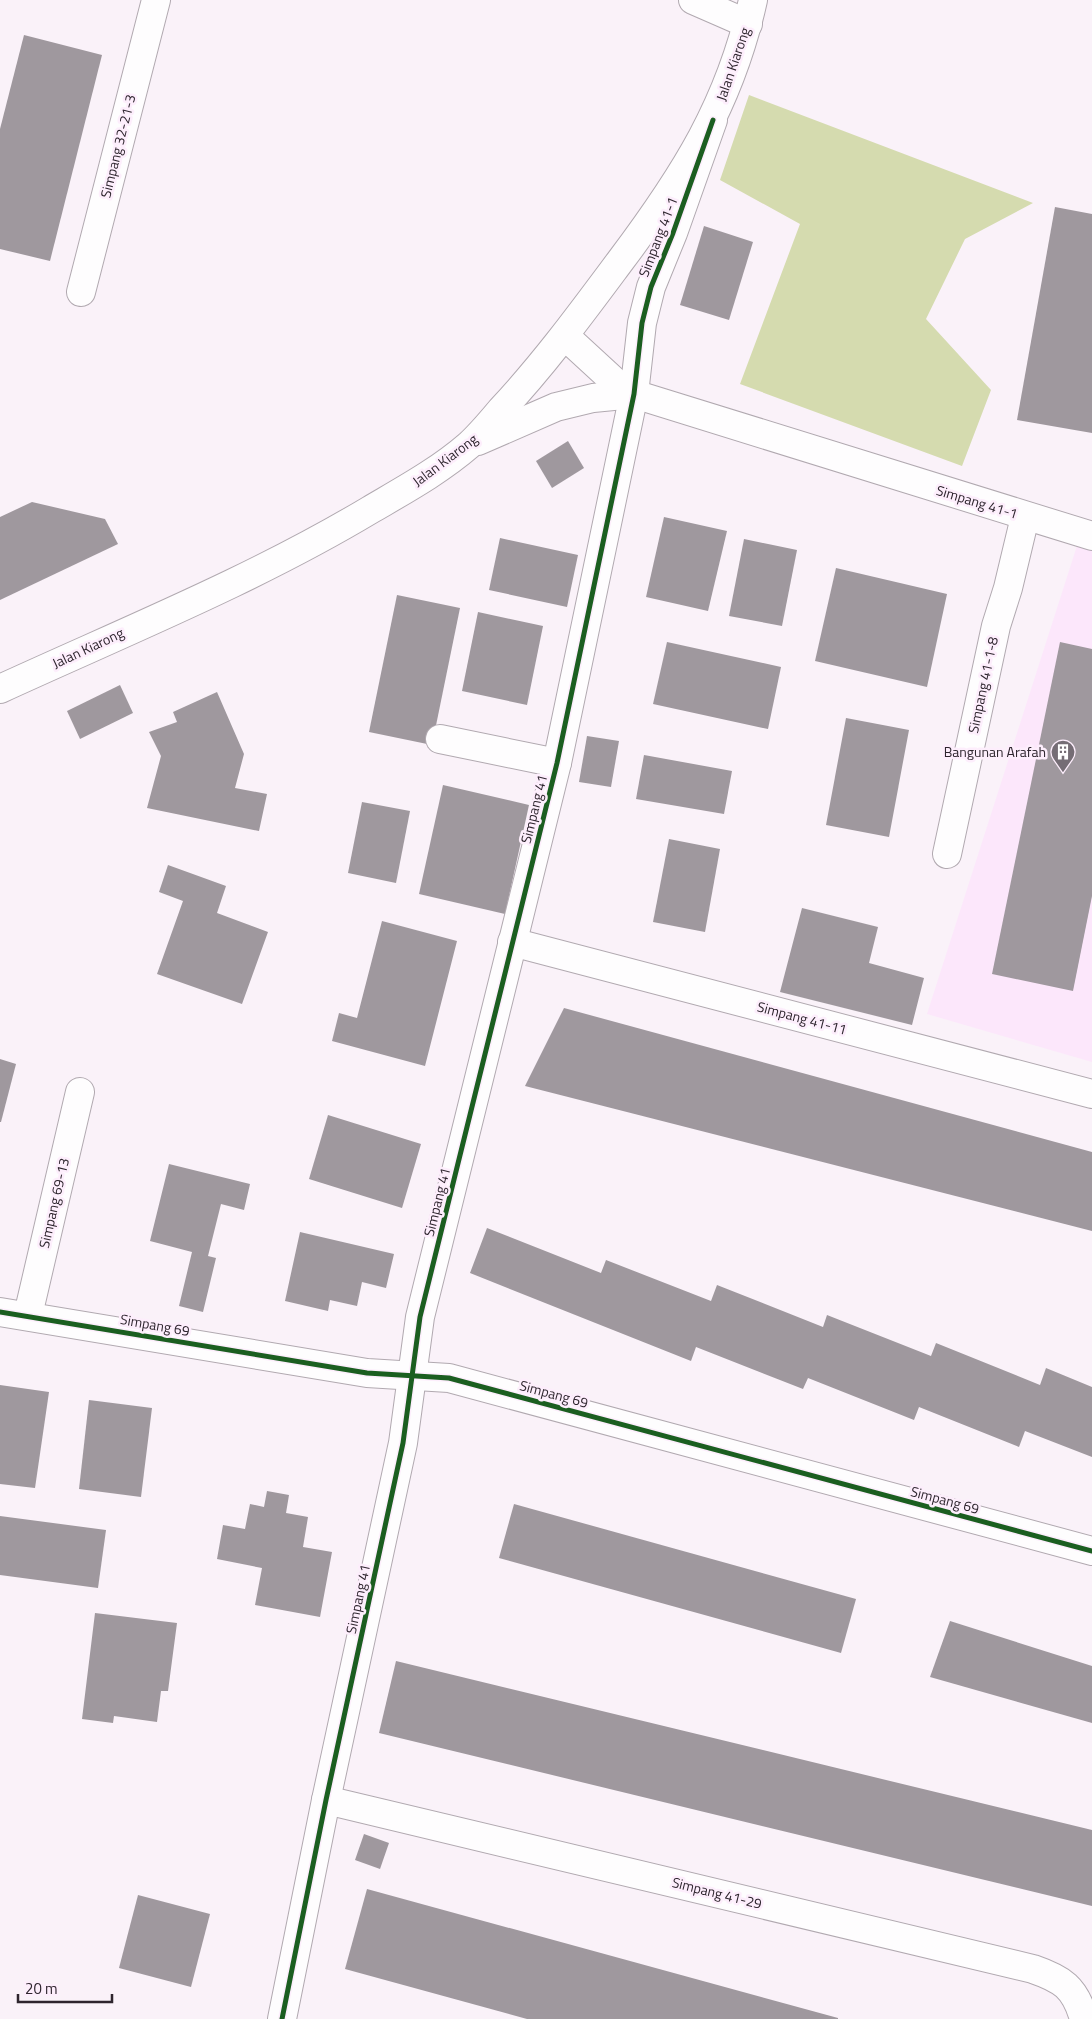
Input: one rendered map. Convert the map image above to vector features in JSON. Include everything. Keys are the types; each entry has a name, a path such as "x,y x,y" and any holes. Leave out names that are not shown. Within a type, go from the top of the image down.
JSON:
{"street":[{"name":"Simpang 32-21-3","path":"81,292 156,0"},
{"path":"693,0 750,12"},
{"name":"Jalan Kiarong","path":"0,689 302,550 433,473 470,444 521,389 565,336 654,216 713,120 729,82 750,12"},
{"name":"Simpang 41-1","path":"634,394 642,323 651,287 673,233 713,120"},
{"name":"Simpang 41-1","path":"565,336 615,382 634,394 1025,517 1092,536"},
{"name":"Simpang 41-1","path":"470,444 556,407 593,398 634,394"},
{"name":"Simpang 41","path":"282,2019 326,1800 403,1443 420,1317 557,763 634,394"},
{"name":"Simpang 41-1-8","path":"947,854 996,626 1008,588 1025,517"},
{"path":"440,739 557,763"},
{"name":"Simpang 41-11","path":"512,942 1092,1094"},
{"name":"Simpang 69-13","path":"28,1315 80,1092"},
{"name":"Simpang 69","path":"0,1312 28,1315 367,1373 412,1374 449,1378 1092,1551"},
{"name":"Simpang 41-29","path":"326,1800 1032,1969 1059,1978 1075,1994 1084,2019"}],"shaded area":[{"path":"1083,527 1092,529 1092,1062 927,1014"}],"green space":[{"path":"749,95 1033,203 965,239 926,319 991,390 962,466 740,384 800,224 720,180"}],"building":[{"path":"24,35 102,55 50,261 0,249 0,129"},
{"path":"1055,207 1092,214 1092,433 1017,420"},
{"path":"704,226 753,242 729,320 680,305"},
{"path":"568,441 584,468 552,488 536,461"},
{"path":"32,502 105,519 118,544 0,600 0,517"},
{"path":"664,517 727,531 708,611 646,597"},
{"path":"500,538 578,555 567,607 489,590"},
{"path":"744,539 797,550 782,626 729,616"},
{"path":"836,568 947,594 927,687 815,661"},
{"path":"397,595 460,608 432,745 369,732"},
{"path":"478,612 543,626 527,705 462,691"},
{"path":"667,642 781,667 768,729 653,704"},
{"name":"Bangunan Arafah","path":"1060,642 1092,649 1092,896 1073,991 992,974"},
{"path":"120,685 133,713 80,739 67,711"},
{"path":"217,692 244,754 235,788 267,794 259,831 147,808 161,756 149,732 177,722 173,712"},
{"path":"846,718 909,730 889,837 826,825"},
{"path":"587,736 619,741 611,787 579,782"},
{"path":"644,755 732,771 724,814 636,799"},
{"path":"443,785 529,805 505,914 419,894"},
{"path":"362,802 410,811 396,883 348,873"},
{"path":"669,839 720,849 705,932 653,922"},
{"path":"168,865 226,886 217,913 268,932 242,1004 157,974 183,901 159,892"},
{"path":"802,908 878,927 869,963 924,978 912,1025 780,992"},
{"path":"382,921 457,941 425,1066 332,1041 339,1013 357,1018"},
{"path":"564,1008 1092,1152 1092,1231 525,1086"},
{"path":"0,1059 16,1064 1,1122 0,1122"},
{"path":"328,1115 421,1144 402,1208 309,1179"},
{"path":"169,1164 250,1184 244,1210 221,1204 208,1256 216,1258 203,1312 179,1306 192,1252 150,1241"},
{"path":"487,1228 601,1273 606,1260 711,1301 717,1285 823,1327 827,1315 931,1356 936,1343 1040,1385 1046,1368 1092,1387 1092,1457 1025,1431 1019,1447 919,1407 914,1420 808,1378 803,1389 696,1347 691,1361 470,1273"},
{"path":"300,1232 394,1254 386,1288 362,1282 357,1306 330,1300 328,1311 285,1301"},
{"path":"0,1385 49,1392 35,1488 0,1484"},
{"path":"89,1400 152,1408 141,1497 79,1489"},
{"path":"267,1491 289,1495 286,1513 308,1517 303,1547 332,1552 320,1617 255,1605 262,1568 217,1559 223,1525 245,1529 250,1504 264,1507"},
{"path":"514,1504 856,1599 841,1653 499,1558"},
{"path":"0,1516 106,1530 98,1588 0,1575"},
{"path":"95,1613 177,1623 168,1691 161,1691 157,1722 114,1716 113,1723 82,1719"},
{"path":"950,1621 1092,1666 1092,1723 930,1677"},
{"path":"396,1661 1092,1830 1092,1906 379,1733"},
{"path":"364,1834 389,1843 380,1869 355,1860"},
{"path":"367,1889 838,2019 527,2019 345,1969"},
{"path":"138,1895 210,1914 191,1987 119,1968"}],"cycle path":[{"path":"282,2019 326,1800 403,1443 420,1317 557,763 634,394 642,323 651,287 673,233 713,120"},
{"path":"0,1312 367,1373 449,1378 1092,1551"}],"place":[{"name":"Bangunan Arafah","path":"1063,773"}]}
